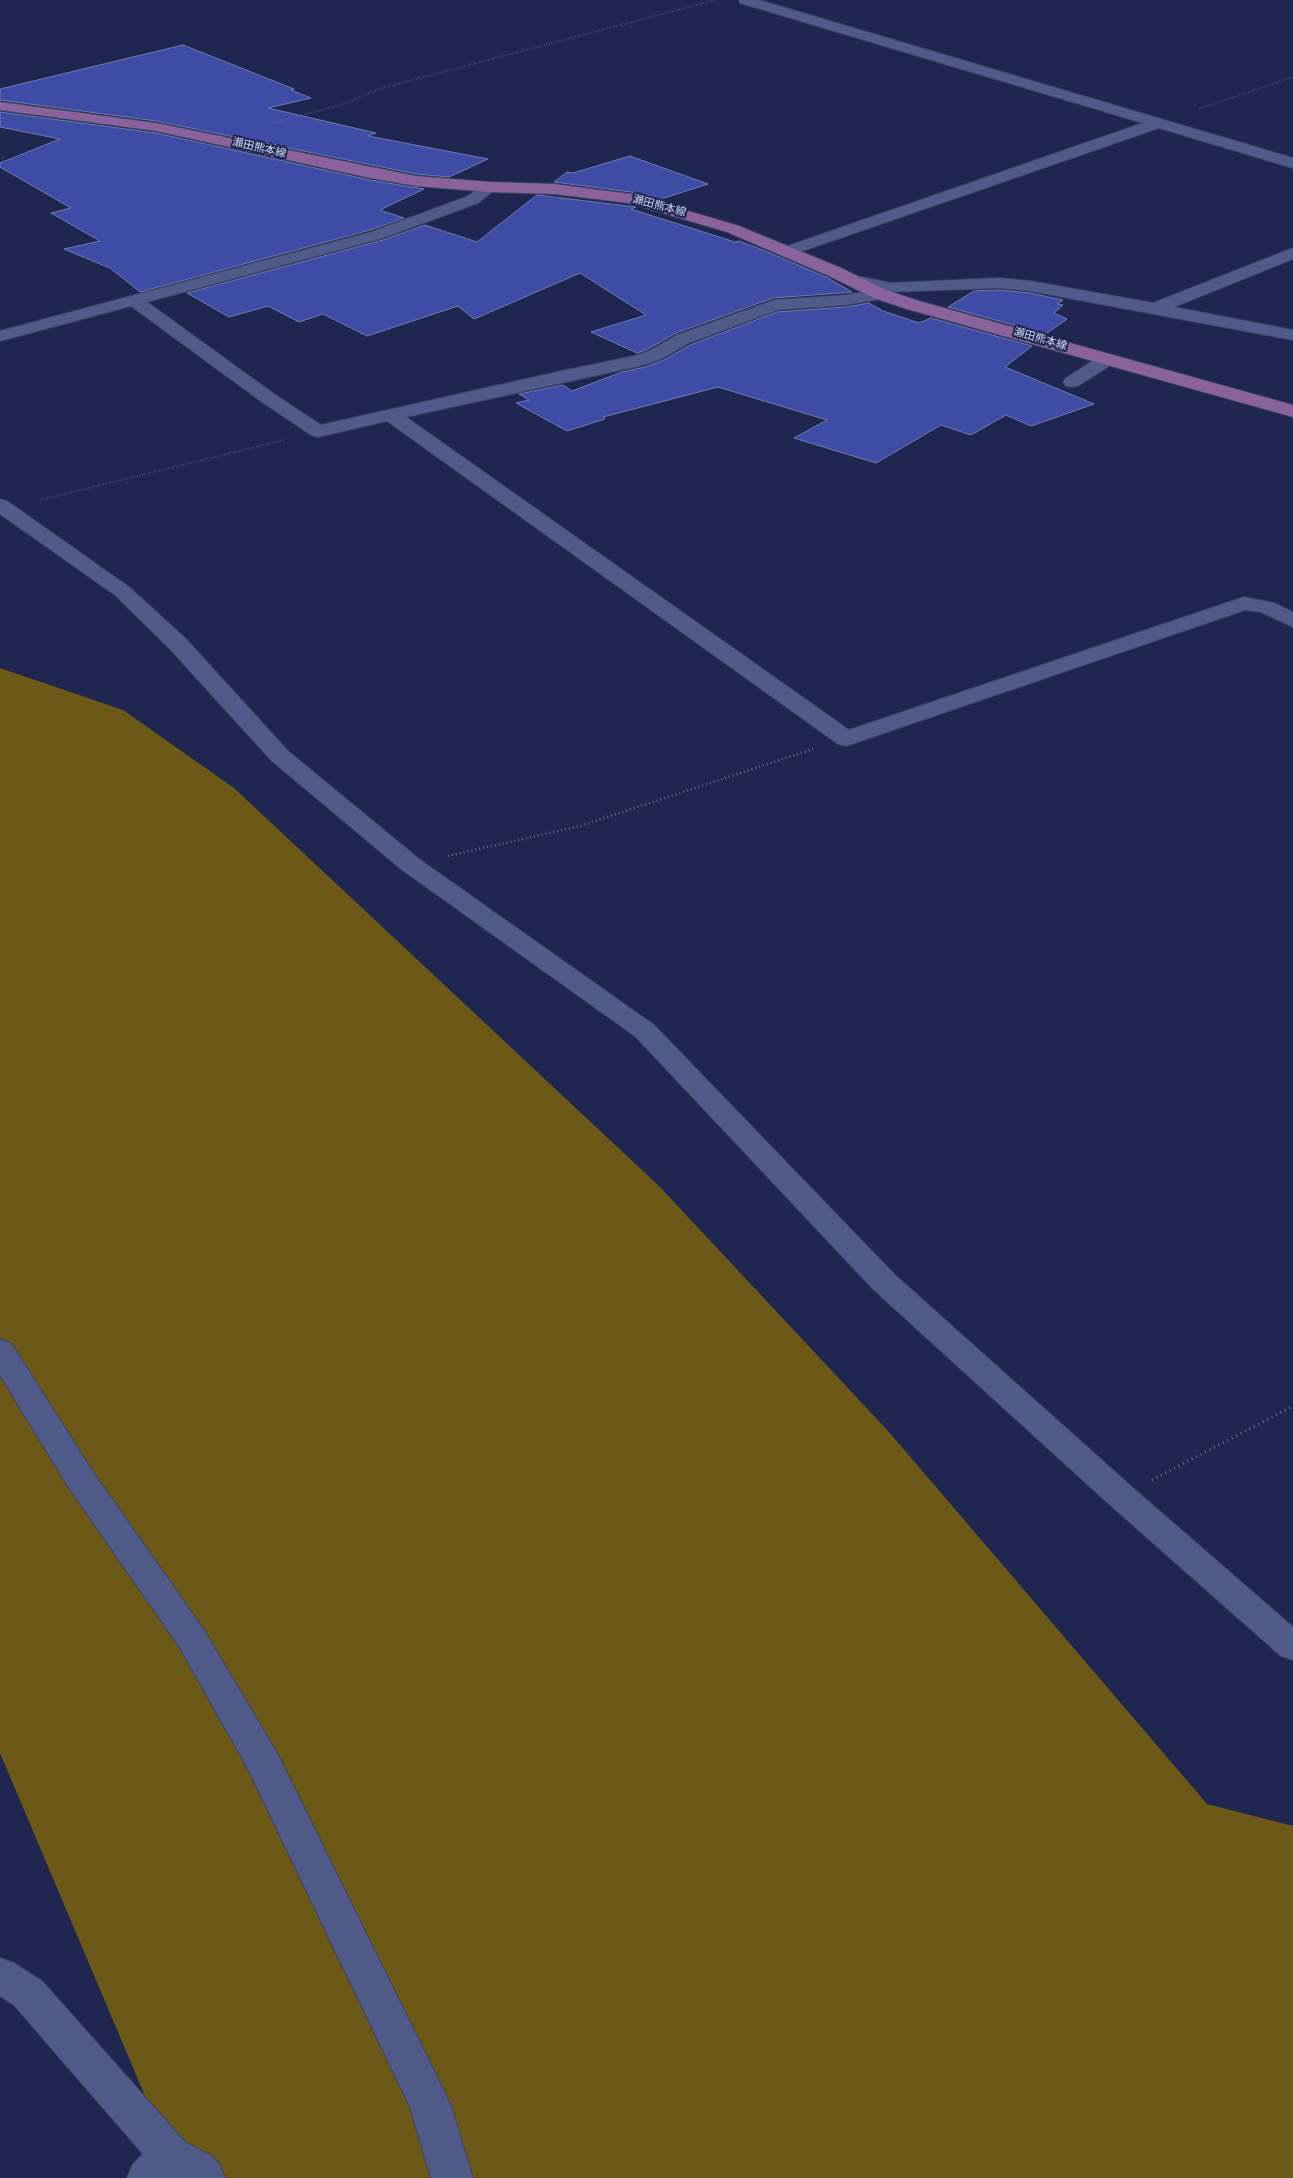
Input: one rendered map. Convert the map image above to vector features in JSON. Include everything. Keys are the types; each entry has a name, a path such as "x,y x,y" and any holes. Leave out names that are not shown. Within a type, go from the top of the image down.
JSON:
{"main road":[{"name":"瀬田熊本線","path":"0,106 156,127 370,173 416,181 490,187 554,189 631,199 732,229 788,251 880,294 913,306 1293,411"}],"street":[{"path":"745,0 1293,163"},
{"path":"788,251 1158,123"},
{"path":"0,336 377,235 472,200 490,187"},
{"path":"1155,308 1293,253"},
{"path":"853,281 891,288 999,283 1030,286 1293,335"},
{"path":"133,300 268,398 318,431 565,375 638,361 655,355 683,339 774,305 846,300 880,294"},
{"path":"1072,382 1108,359"},
{"path":"391,415 846,739 1244,603 1267,607 1293,621"},
{"path":"3,507 122,591 178,644 280,756 410,864 645,1031 884,1282 1121,1496 1293,1647"},
{"path":"0,1350 81,1480 192,1639 264,1763 430,2106 452,2178"},
{"path":"0,1975 28,1993 159,2167 197,2170 204,2178"}],"path":[{"path":"230,142 277,121 341,105 382,88 715,0"},
{"path":"1158,123 1293,77"},
{"path":"3,507 318,431"},
{"path":"410,864 580,826 846,739"},
{"path":"1121,1496 1293,1406"}],"shaded area":[{"path":"0,668 123,710 234,788 659,1186 889,1432 1207,1804 1293,1826 1293,2178 172,2178 170,2155 0,1753"}],"building":[{"path":"183,45 294,89 291,90 311,98 268,108 376,133 368,136 488,159 449,177 416,174 156,121 0,100 0,89"},
{"path":"0,112 156,133 370,180 424,189 380,210 404,218 370,230 140,292 110,268 64,249 100,241 51,213 71,208 0,167 0,163 60,139 0,127"},
{"path":"630,156 708,184 658,200 631,192 554,182 567,172 573,173"},
{"path":"537,195 636,207 631,209 763,250 828,278 852,292 773,298 676,333 637,353 591,332 646,315 580,273 474,319 458,306 367,336 323,314 299,322 268,306 229,317 187,293 383,240 425,225 477,242"},
{"path":"999,290 1030,293 1063,300 1057,304 1063,305 1054,313 1067,319 1046,334 948,307 974,291"},
{"path":"869,303 883,311 919,323 931,318 1032,346 1005,367 1094,404 1031,426 1006,415 971,435 941,425 876,463 794,438 827,420 718,387 603,417 605,419 567,431 516,403 529,400 519,394 563,385 572,391 622,372 645,367 662,361 690,345 777,312 846,307"}]}
